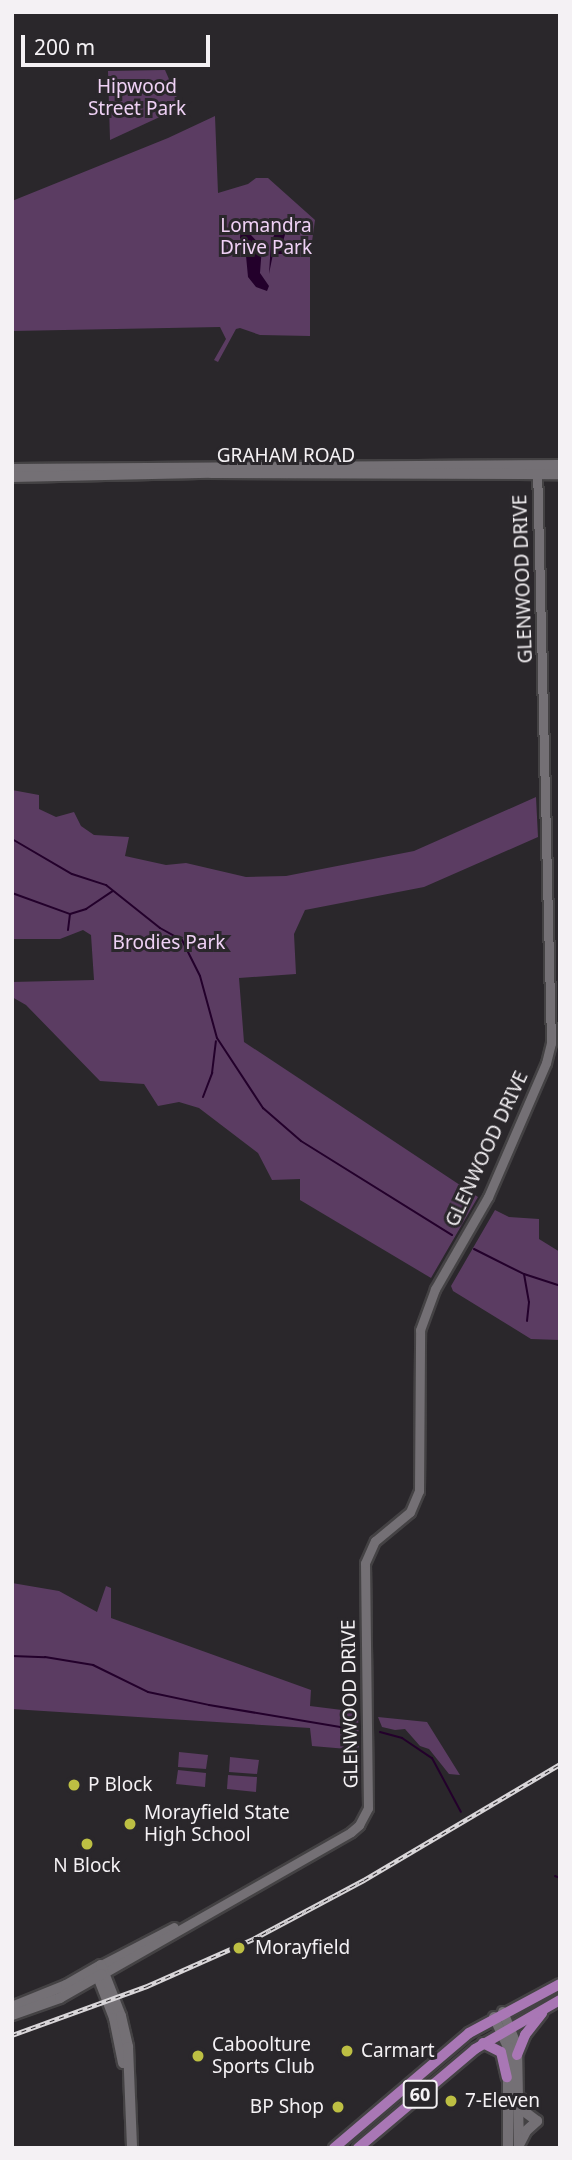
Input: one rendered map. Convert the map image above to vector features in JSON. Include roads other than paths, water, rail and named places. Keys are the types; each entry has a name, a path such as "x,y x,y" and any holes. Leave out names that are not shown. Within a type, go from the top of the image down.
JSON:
{"main road":[{"name":"GRAHAM ROAD","path":"12,477 537,470 560,465"},
{"name":"GRAHAM ROAD","path":"12,469 537,470 560,474"},
{"path":"12,2007 100,1971"},
{"path":"12,2015 60,1998 100,1971"},
{"path":"100,1971 121,2048 126,2148"},
{"path":"100,1971 121,2016 128,2046 132,2148"},
{"name":"60","path":"334,2148 443,2054 499,2015 560,1984"},
{"name":"60","path":"358,2148 484,2043 560,2000"},
{"path":"512,2078 525,2035 546,2007"},
{"path":"499,2015 506,2029 516,2039 517,2055"},
{"path":"506,2029 512,2078 515,2147"},
{"path":"484,2043 501,2052 524,2110 537,2121 515,2147"}],"street":[{"name":"GLENWOOD DRIVE","path":"100,1971 141,1942 184,1926 351,1832 364,1817 369,1799 365,1563 372,1545 410,1513 419,1491 420,1330 435,1289 488,1197 543,1072 551,1043 537,470"}],"waterway":[{"path":"12,839 72,874 106,885 160,928 182,940 200,976 217,1038 263,1108 301,1141 452,1235"},
{"path":"12,893 70,914 86,909 113,891"},
{"path":"68,930 70,914"},
{"path":"203,1097 212,1073 216,1041"},
{"path":"474,1249 524,1274 560,1286"},
{"path":"524,1274 529,1302 527,1321"},
{"path":"12,1656 45,1657 93,1665 148,1692 209,1705 340,1727 355,1727"},
{"path":"380,1732 402,1738 432,1758 461,1812"},
{"path":"555,1876 560,1878"}],"railway":[{"path":"12,2035 147,1986 253,1939 364,1880 560,1764"}],"place":[{"name":"P Block","path":"74,1785"},
{"name":"Morayfield State High School","path":"130,1824"},
{"name":"N Block","path":"87,1844"},
{"name":"Morayfield","path":"239,1948"},
{"name":"Carmart","path":"347,2051"},
{"name":"Caboolture Sports Club","path":"198,2056"},
{"name":"7-Eleven","path":"451,2101"},
{"name":"BP Shop","path":"338,2107"}],"park label":[{"name":"Hipwood Street Park","path":"137,98"},
{"name":"Lomandra Drive Park","path":"266,237"},
{"name":"Brodies Park","path":"169,943"}]}
